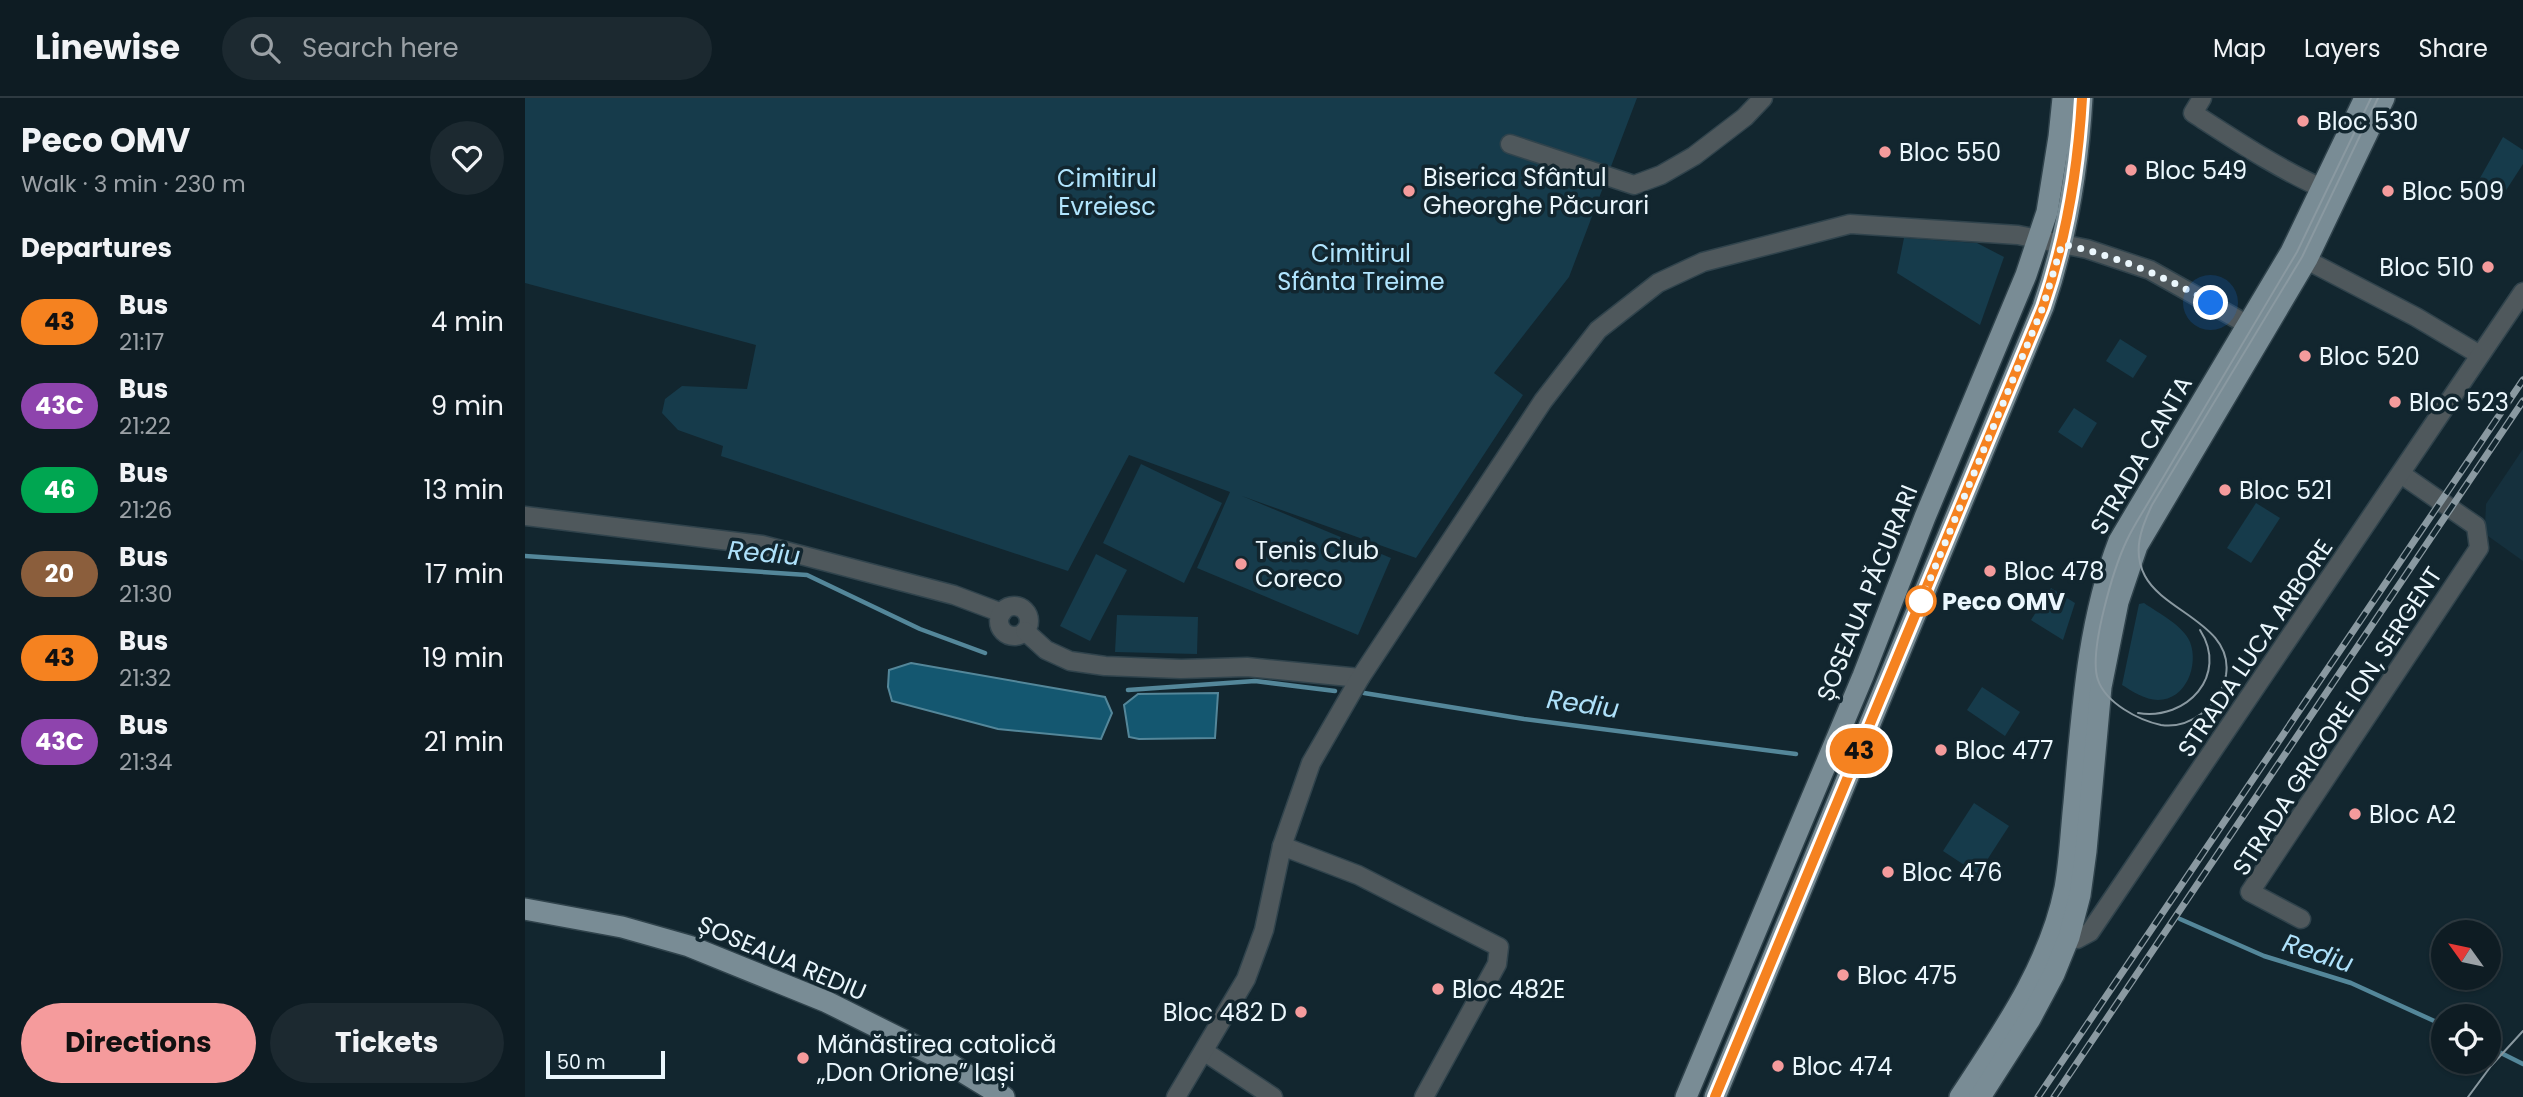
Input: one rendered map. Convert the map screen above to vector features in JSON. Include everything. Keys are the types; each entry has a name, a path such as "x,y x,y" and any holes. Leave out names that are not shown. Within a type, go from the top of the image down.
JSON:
{"main road":[{"name":"ȘOSEAUA PĂCURARI","path":"1686,1097 1863,677 2039,239 2047,212 2063,98"},
{"path":"1715,1097 2043,307 2062,244 2080,140 2082,98"},
{"name":"STRADA CANTA","path":"2331,192 2365,98"},
{"name":"STRADA CANTA","path":"1980,1097 2030,1019 2054,974 2061,934 2090,653 2112,561 2130,522 2255,329 2299,255 2384,98"},
{"name":"ȘOSEAUA REDIU","path":"525,909 622,928 689,946 827,1002 945,1061 1004,1097"},
{"name":"STRADA CANTA","path":"1960,1097 2014,1012 2038,965 2061,934"}],"street":[{"path":"1510,144 1634,185 1661,175 1693,156 1745,117 1763,98"},
{"path":"2201,98 2193,113 2251,150 2331,192"},
{"path":"1176,1097 1247,979 1264,930 1282,846 1311,763 1360,678 1542,401 1598,330 1658,283 1703,262 1850,224 2018,235 2098,253 2150,270 2255,329"},
{"path":"2299,255 2416,317 2480,355"},
{"name":"STRADA LUCA ARBORE","path":"2061,934 2077,939 2090,932 2098,921 2523,292"},
{"name":"STRADA GRIGORE ION, SERGENT","path":"2301,919 2250,892 2479,548 2476,526 2401,474"},
{"path":"525,516 762,545 954,594 1002,613 1000,623 1003,632 1017,636 1025,631 1046,650 1070,662 1169,668 1247,667 1360,678"},
{"path":"1282,846 1358,875 1499,947 1497,964 1424,1097"},
{"path":"1205,1052 1273,1097"}],"shaded area":[{"path":"2523,449 2523,561 2488,536 2485,526 2486,504"},
{"path":"911,663 1105,697 1112,713 1101,739 998,729 892,701 888,687 889,670"},
{"path":"1218,693 1215,738 1129,737 1124,705 1138,694"}],"green space":[{"name":"Cimitirul Sfânta Treime","path":"525,98 1637,98 1569,277 1494,373 1523,395 1416,558 1242,496 1391,558 1358,635 1197,568 1230,492 1129,455 1068,571 721,456 723,446 678,430 662,413 665,399 682,386 747,389 756,345 525,283"},
{"path":"2503,137 2523,150 2523,164 2503,195 2480,178"},
{"path":"1904,238 1977,243 2004,257 1980,325 1897,273"},
{"path":"2120,339 2147,356 2133,378 2106,361"},
{"path":"2074,408 2097,423 2082,448 2058,432"},
{"path":"1141,464 1222,503 1184,583 1103,543"},
{"path":"2256,503 2280,518 2251,563 2227,548"},
{"path":"1096,554 1127,570 1090,641 1060,626"},
{"path":"2051,588 2075,603 2063,640 2031,620"},
{"path":"2144,603 2182,630 2192,651 2191,670 2183,688 2168,698 2158,700 2139,695 2122,685 2139,604"},
{"path":"1117,615 1198,617 1197,654 1115,652"},
{"path":"1982,687 2020,712 2005,736 1967,710"},
{"path":"1974,803 2009,826 1978,874 1943,851"}],"waterway":[{"name":"Rediu","path":"525,556 807,575 920,629 985,653"},
{"name":"Rediu","path":"1128,690 1255,681 1335,691"},
{"name":"Rediu","path":"1364,693 1524,719 1796,754"},
{"name":"Rediu","path":"2180,919 2264,956 2351,983 2431,1020"},
{"name":"Rediu","path":"2501,1053 2523,1064"}],"tram line":[{"path":"2371,98 2297,252 2134,526 2116,569 2099,631 2096,650 2098,680 2115,703 2152,723 2182,724 2206,710 2223,686 2226,658 2209,631 2154,589 2145,576 2139,558 2139,540 2144,522 2302,257 2378,98"},
{"path":"2138,713 2156,714 2172,710 2187,702 2198,691 2206,678 2209,663 2208,647 2200,630"},
{"path":"2468,1097 2491,1066 2523,1031"}],"railway":[{"path":"2038,1097 2523,380"},
{"path":"2054,1097 2523,401"}],"bus line":[{"name":"43","path":"1715,1097 2043,307 2062,244 2080,140 2082,98"}],"place":[{"name":"Bloc 530","path":"2303,121"},
{"name":"Bloc 550","path":"1885,152"},
{"name":"Bloc 549","path":"2131,170"},
{"name":"Biserica Sfântul Gheorghe Păcurari","path":"1409,191"},
{"name":"Bloc 509","path":"2388,191"},
{"name":"Bloc 510","path":"2488,267"},
{"name":"Bloc 520","path":"2305,356"},
{"name":"Bloc 523","path":"2395,402"},
{"name":"Bloc 521","path":"2225,490"},
{"name":"Tenis Club Coreco","path":"1241,564"},
{"name":"Bloc 478","path":"1990,571"},
{"name":"Peco OMV","path":"1921,601"},
{"name":"Bloc 477","path":"1941,750"},
{"name":"Bloc A2","path":"2355,814"},
{"name":"Bloc 476","path":"1888,872"},
{"name":"Bloc 475","path":"1843,975"},
{"name":"Bloc 482E","path":"1438,989"},
{"name":"Bloc 482 D","path":"1301,1012"},
{"name":"Mănăstirea catolică „Don Orione” Iași","path":"803,1058"},
{"name":"Bloc 474","path":"1778,1066"}],"route":[{"path":"1921,601 2043,307 2062,244 2150,270 2211,303"}],"park label":[{"name":"Cimitirul Evreiesc","path":"1107,192"}]}
